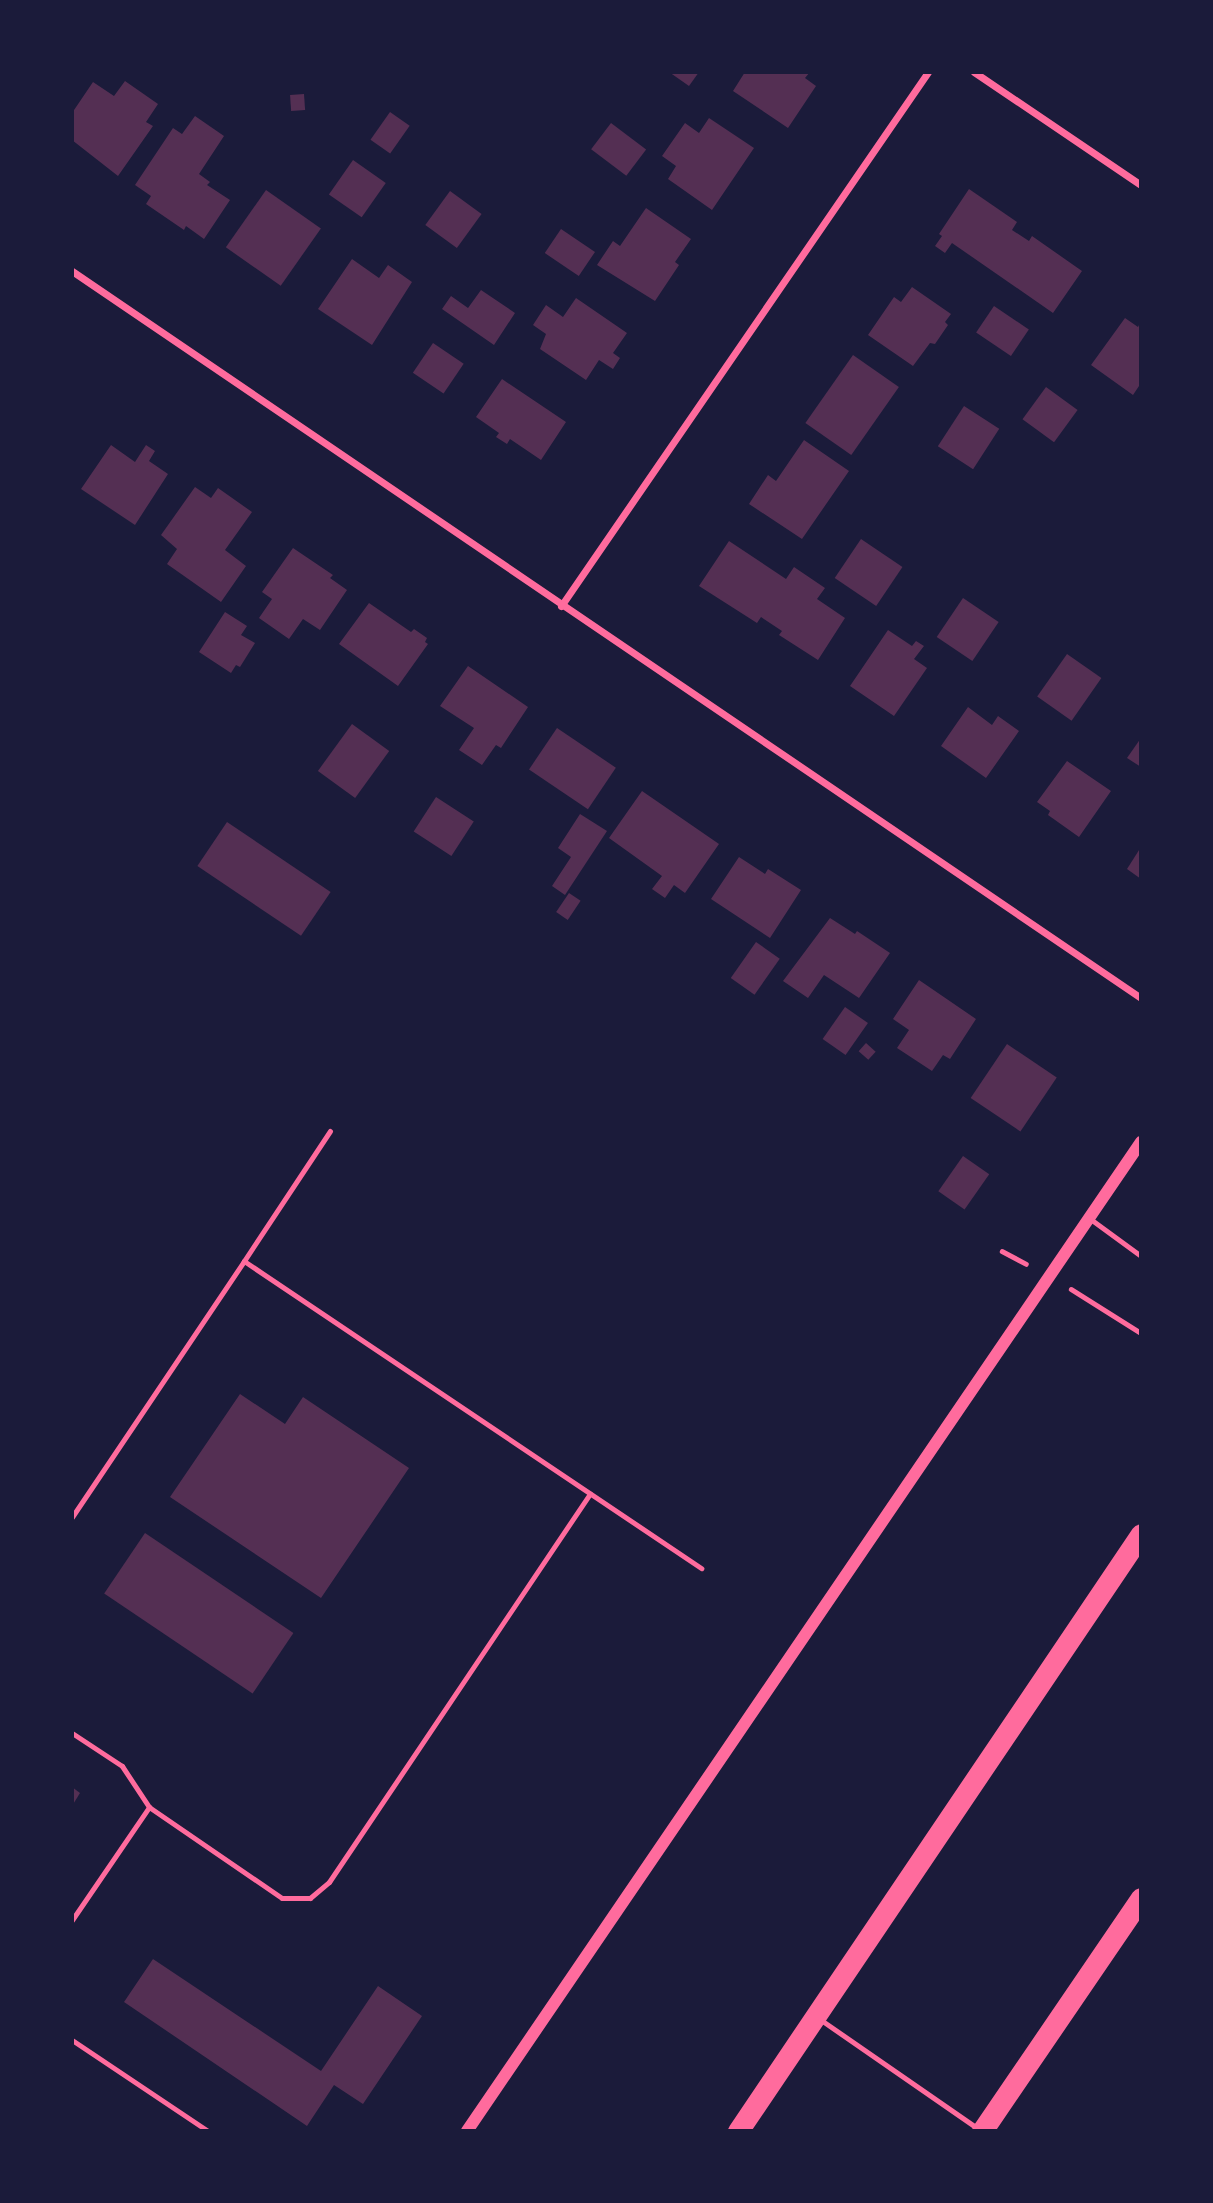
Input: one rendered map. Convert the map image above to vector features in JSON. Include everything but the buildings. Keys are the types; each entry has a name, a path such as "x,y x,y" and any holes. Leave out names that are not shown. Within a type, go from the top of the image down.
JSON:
{"highway":[{"path":"738,2131 1141,1534"},
{"path":"982,2131 1141,1898"}],"street":[{"path":"561,606 928,72"},
{"path":"974,72 1141,185"},
{"path":"72,271 1141,998"},
{"path":"467,2131 1141,1142"}],"lane":[{"path":"72,1517 330,1131"},
{"path":"1089,1218 1141,1256"},
{"path":"244,1261 701,1568"},
{"path":"72,1733 122,1766 149,1807 282,1898 310,1898 329,1882 590,1494"},
{"path":"72,1920 149,1807"},
{"path":"815,2016 982,2131"},
{"path":"73,2043 208,2131"}]}
